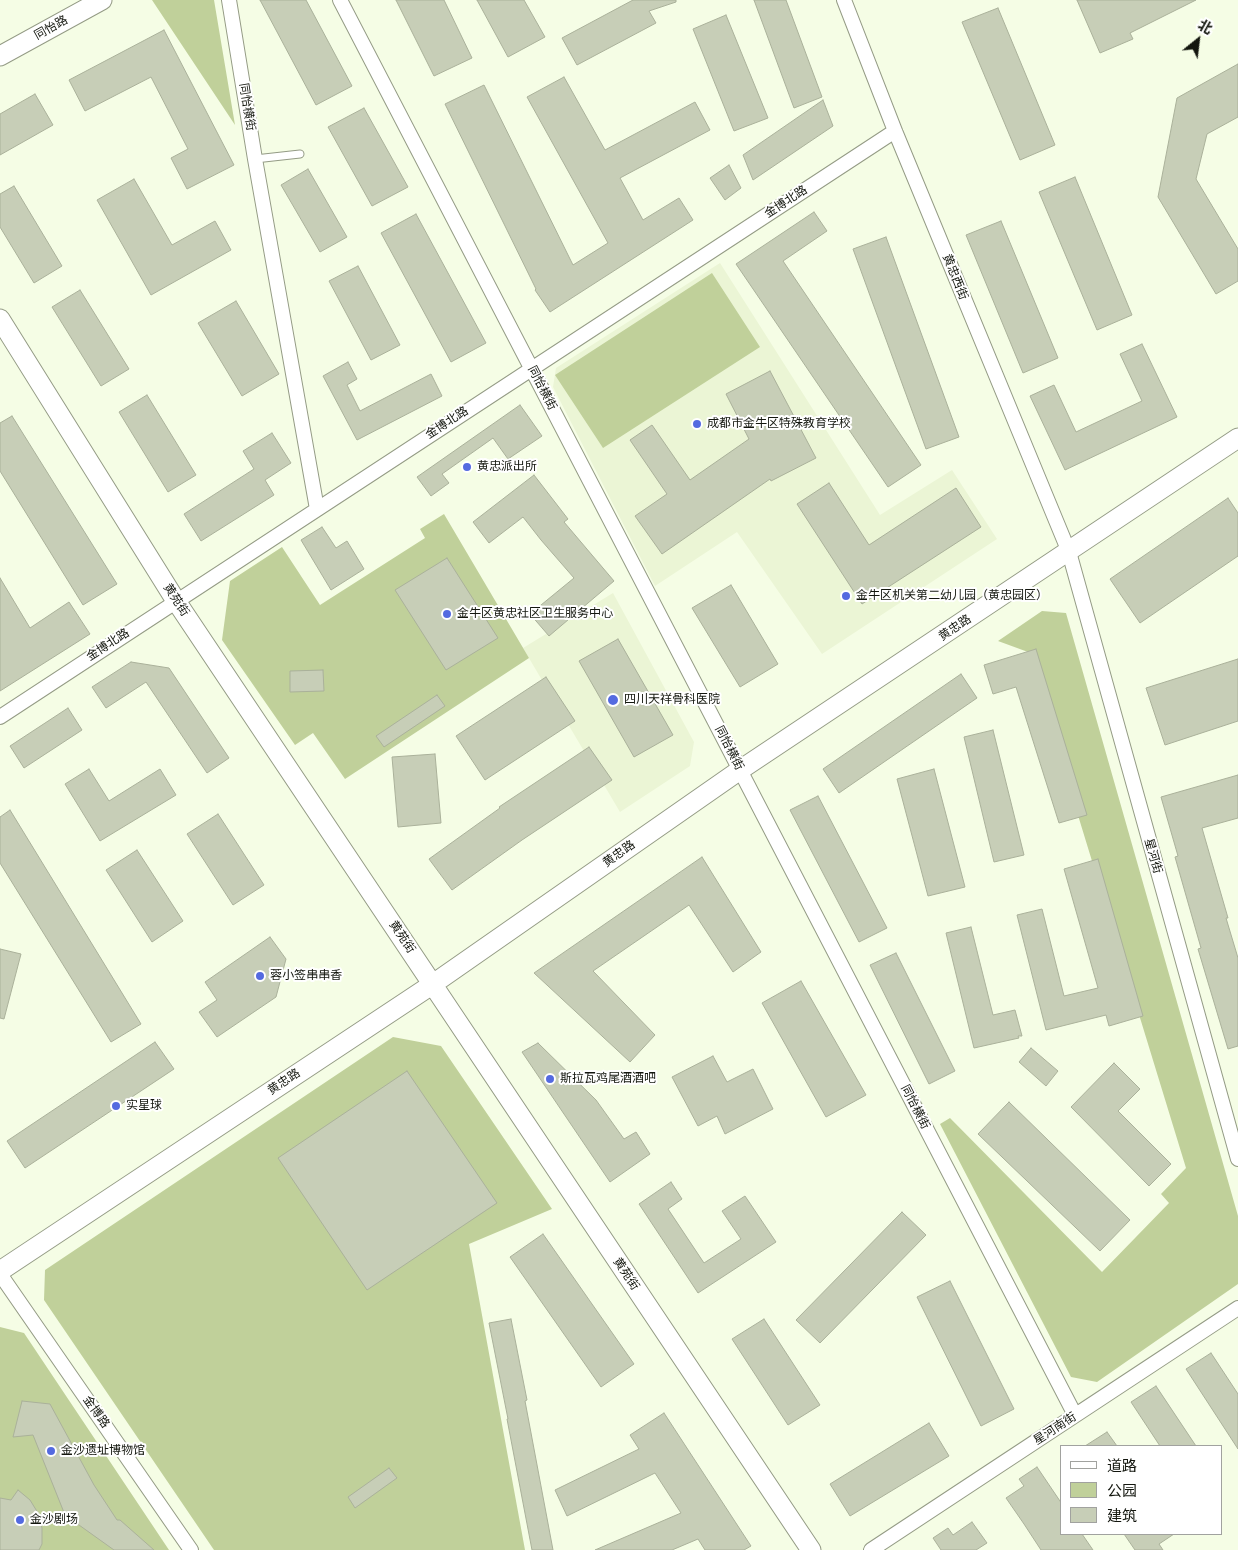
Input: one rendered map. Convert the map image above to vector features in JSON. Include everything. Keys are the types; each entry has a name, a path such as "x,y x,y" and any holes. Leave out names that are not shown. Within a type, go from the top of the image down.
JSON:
{"street":[{"name":"同怡路","path":"0,56 102,0"},
{"name":"同怡横街","path":"229,0 255,159 317,508"},
{"name":"同怡横街","path":"340,0 1076,1416"},
{"name":"黄忠西街","path":"844,0 895,131 1069,552"},
{"name":"金博北路","path":"0,717 895,131"},
{"name":"黄苑街","path":"0,318 176,601 811,1550"},
{"name":"黄忠路","path":"0,1272 433,984 740,770 1238,438"},
{"name":"星河街","path":"1069,552 1238,1155"},
{"name":"金博路","path":"0,1272 191,1550"},
{"name":"星河南街","path":"870,1550 1238,1308"}],"lane":[{"path":"255,159 300,154"}],"shaded area":[{"name":"成都市金牛区特殊教育学校","path":"720,263 880,515 952,470 997,539 822,654 737,532 655,586 553,387 556,368"},
{"name":"四川天祥骨科医院","path":"613,593 694,742 690,766 620,812 523,648"}],"green space":[{"path":"152,0 214,0 235,125"},
{"path":"712,273 760,347 603,448 555,375"},
{"path":"444,514 529,658 345,779 313,733 295,745 222,640 230,581 282,547 320,605 425,538 420,529"},
{"path":"1042,611 1066,613 1238,1216 1238,1284 1097,1382 1071,1377 940,1124 950,1118 1102,1272 1169,1203 1161,1194 1186,1168 1028,652 998,641"},
{"path":"393,1037 441,1046 552,1209 469,1244 525,1550 214,1550 44,1300 45,1270"},
{"name":"金沙遗址博物馆","path":"0,1327 24,1333 169,1550 0,1550"}],"building":[{"path":"260,0 306,0 352,86 316,105"},
{"path":"396,0 444,0 472,58 434,76"},
{"path":"477,0 524,0 545,37 508,57"},
{"path":"633,0 676,0 676,2 649,11 656,23 577,65 562,38"},
{"path":"754,0 786,0 822,97 794,108"},
{"path":"1077,0 1196,0 1130,33 1133,39 1100,53"},
{"path":"998,8 1055,145 1020,160 962,22"},
{"path":"726,15 768,118 734,131 693,29"},
{"path":"164,30 234,165 187,189 171,158 188,149 151,77 85,111 69,80"},
{"path":"1238,64 1238,117 1207,134 1196,179 1238,249 1238,281 1216,294 1158,197 1177,98"},
{"path":"564,77 605,150 695,102 710,130 620,178 643,220 679,198 693,220 550,312 535,290 445,104 484,85 573,265 608,243 527,97"},
{"path":"35,94 53,125 0,155 0,114"},
{"path":"823,100 833,126 753,180 743,155"},
{"path":"364,108 408,187 372,206 328,127"},
{"path":"729,165 741,188 725,200 710,178"},
{"path":"308,169 347,237 320,252 281,185"},
{"path":"1075,177 1132,315 1097,330 1039,192"},
{"path":"134,179 172,245 215,221 231,250 151,295 97,200"},
{"path":"14,186 62,266 34,283 0,227 0,194"},
{"path":"814,212 827,231 783,261 921,465 888,487 736,264"},
{"path":"416,214 486,343 451,362 381,233"},
{"path":"1001,221 1058,358 1023,373 966,235"},
{"path":"886,237 959,437 926,449 853,249"},
{"path":"358,266 400,345 371,360 329,281"},
{"path":"80,290 129,369 101,386 52,307"},
{"path":"236,301 279,374 242,396 198,323"},
{"path":"1142,344 1177,417 1065,470 1030,396 1054,385 1076,432 1142,401 1120,354"},
{"path":"348,362 357,379 347,385 360,411 431,374 442,396 357,440 323,376"},
{"path":"770,371 816,458 771,481 770,479 662,554 635,516 667,494 630,440 652,425 690,480 749,439 726,394"},
{"path":"147,395 196,475 168,492 119,412"},
{"path":"520,405 542,436 508,459 493,438 442,474 449,483 431,496 417,477"},
{"path":"12,416 117,584 83,605 0,471 0,423"},
{"path":"272,433 291,463 265,480 274,495 201,541 184,514 254,469 243,451"},
{"path":"534,475 568,519 564,522 614,581 549,636 530,614 574,578 523,517 489,543 473,522"},
{"path":"829,483 869,545 956,488 981,527 862,604 797,504"},
{"path":"1228,498 1238,513 1238,556 1140,623 1110,579"},
{"path":"322,527 336,548 347,541 364,569 331,590 301,540"},
{"name":"金牛区黄忠社区卫生服务中心","path":"447,558 498,638 446,670 395,590"},
{"path":"0,578 30,628 69,602 90,634 0,691"},
{"path":"731,585 778,664 740,687 692,608"},
{"path":"618,639 673,735 634,757 579,661"},
{"path":"1036,649 1087,815 1059,823 1016,687 993,694 984,665"},
{"path":"1238,659 1238,721 1165,745 1146,688"},
{"path":"131,662 169,668 229,758 207,773 146,682 106,708 92,687"},
{"path":"323,670 324,691 290,692 290,671"},
{"path":"961,674 977,698 839,793 823,769"},
{"path":"546,677 575,721 485,780 456,736"},
{"path":"437,695 445,706 384,747 376,736"},
{"path":"68,708 82,730 24,768 10,746"},
{"path":"993,730 1024,855 994,862 964,737"},
{"path":"589,747 612,780 522,840 452,890 429,859 499,807"},
{"path":"435,754 441,823 398,827 392,757"},
{"path":"89,769 109,801 160,769 176,795 100,841 65,784"},
{"path":"934,769 965,887 928,896 897,779"},
{"path":"1238,775 1238,818 1202,828 1238,958 1238,1046 1228,1049 1198,949 1201,948 1175,857 1178,856 1161,797"},
{"path":"818,796 887,928 859,942 790,810"},
{"path":"10,810 141,1024 111,1042 0,863 0,817"},
{"path":"218,814 264,885 233,905 187,834"},
{"path":"137,850 183,921 152,942 106,870"},
{"path":"702,857 761,952 733,972 689,905 593,971 655,1035 630,1062 534,973"},
{"path":"1098,859 1143,1016 1109,1026 1106,1015 1046,1030 1017,915 1042,909 1064,996 1098,988 1064,869"},
{"path":"971,927 993,1015 1015,1010 1022,1036 974,1048 946,933"},
{"path":"270,937 286,959 276,997 217,1037 199,1012 217,1000 205,982"},
{"path":"0,949 21,954 4,1019 0,1018"},
{"path":"896,953 955,1071 929,1084 870,965"},
{"path":"801,981 866,1095 826,1117 762,1003"},
{"path":"155,1042 174,1069 25,1168 7,1141"},
{"path":"538,1043 596,1100 624,1139 636,1132 650,1154 610,1182 522,1052"},
{"path":"1031,1048 1058,1071 1046,1086 1019,1062"},
{"path":"713,1056 727,1082 753,1069 773,1109 725,1134 717,1116 698,1126 672,1077"},
{"path":"1114,1063 1140,1089 1118,1111 1171,1164 1149,1186 1071,1107"},
{"path":"407,1071 497,1203 367,1290 278,1158"},
{"path":"1009,1102 1130,1220 1100,1251 978,1134"},
{"path":"671,1182 682,1199 668,1209 704,1263 741,1239 722,1211 745,1196 776,1242 698,1293 639,1204"},
{"path":"902,1212 926,1235 820,1343 796,1320"},
{"path":"543,1234 634,1364 601,1387 510,1257"},
{"path":"950,1281 1014,1409 981,1426 917,1297"},
{"path":"511,1319 553,1550 532,1550 489,1323"},
{"path":"764,1319 820,1405 788,1425 732,1339"},
{"path":"1211,1353 1238,1394 1238,1449 1186,1369"},
{"path":"1156,1386 1195,1445 1159,1445 1131,1402"},
{"path":"22,1401 50,1404 94,1485 117,1520 120,1520 154,1550 114,1550 65,1515 33,1435 13,1437"},
{"path":"664,1413 751,1546 744,1550 705,1550 698,1539 672,1550 595,1550 681,1513 655,1473 567,1516 555,1490 639,1449 630,1435"},
{"path":"929,1423 949,1456 850,1516 830,1484"},
{"path":"1107,1432 1116,1445 1087,1445"},
{"path":"1037,1467 1060,1501 1060,1535 1083,1535 1093,1550 1041,1550 1006,1498 1024,1486 1019,1479"},
{"path":"389,1468 397,1478 355,1508 348,1497"},
{"name":"金沙剧场","path":"18,1490 30,1500 38,1513 42,1528 42,1544 39,1550 0,1550 0,1498 11,1500"},
{"path":"972,1522 987,1543 976,1550 941,1550 933,1538 948,1528 953,1535"},
{"path":"1125,1535 1172,1535 1159,1544 1163,1550 1135,1550"}],"place":[{"name":"成都市金牛区特殊教育学校","path":"697,424"},
{"name":"黄忠派出所","path":"467,467"},
{"name":"金牛区机关第二幼儿园（黄忠园区）","path":"846,596"},
{"name":"金牛区黄忠社区卫生服务中心","path":"447,614"},
{"name":"四川天祥骨科医院","path":"613,700"},
{"name":"蓉小签串串香","path":"260,976"},
{"name":"斯拉瓦鸡尾酒酒吧","path":"550,1079"},
{"name":"实星球","path":"116,1106"},
{"name":"金沙遗址博物馆","path":"51,1451"},
{"name":"金沙剧场","path":"20,1520"}]}
